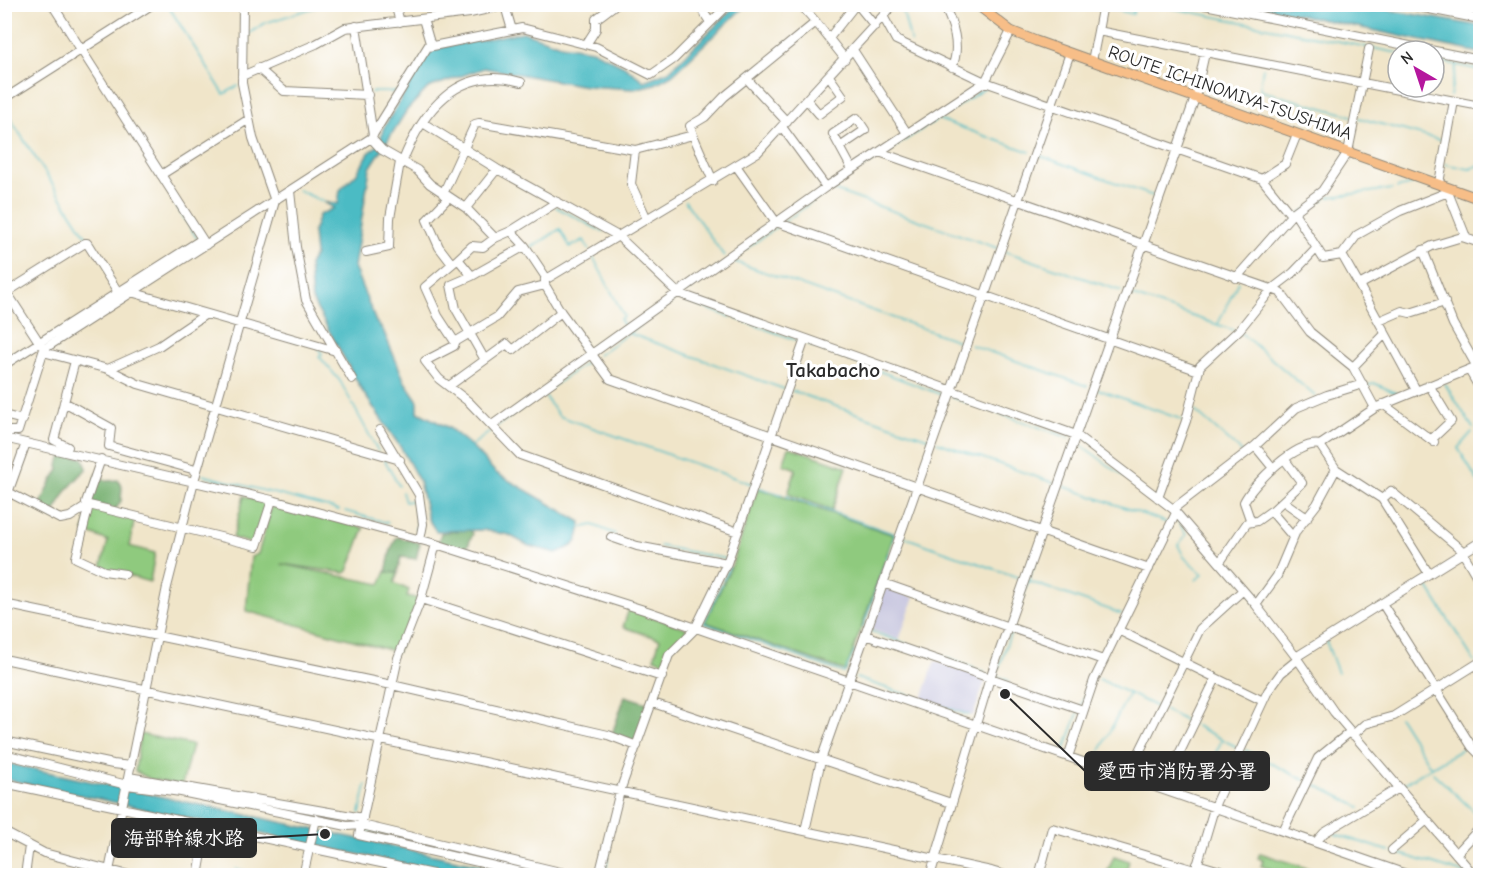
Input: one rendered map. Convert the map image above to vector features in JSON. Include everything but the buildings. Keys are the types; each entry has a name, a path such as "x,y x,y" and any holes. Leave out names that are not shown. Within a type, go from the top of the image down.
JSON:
{"main road":[{"name":"ROUTE ICHINOMIYA-TSUSHIMA","path":"976,4 1011,31 1070,54 1439,183 1449,190 1480,199"}],"street":[{"path":"52,4 204,242"},
{"path":"4,99 153,4"},
{"path":"109,872 158,636 194,481 274,201 249,119 242,76 243,8 253,4"},
{"path":"395,4 400,22"},
{"path":"587,44 596,30 596,19 616,4"},
{"path":"698,4 710,22"},
{"path":"428,47 522,28 573,43 587,44 651,75 674,59 729,4"},
{"path":"800,4 830,37 845,59"},
{"path":"830,37 857,4 875,26"},
{"path":"738,532 520,455 492,425 439,379 425,361 454,346 456,342 497,317 518,292 545,282 758,152 894,4"},
{"path":"943,4 954,30 955,62 952,67"},
{"path":"1092,61 1103,4"},
{"path":"1200,4 1480,60"},
{"path":"1404,4 1480,19"},
{"path":"1465,4 1480,7"},
{"path":"242,76 316,44 345,28 356,26 423,19 508,5 512,30"},
{"path":"883,16 896,40 986,82 1262,179 1293,214 1326,259 1342,255 1357,236 1400,211 1449,190 1466,237"},
{"path":"4,431 18,431 42,348 118,292 274,201 373,139 430,43 423,19"},
{"path":"713,180 690,126 705,117 724,97 816,22"},
{"path":"356,26 373,139 382,150 417,170 445,196 466,208 495,238"},
{"path":"492,425 826,187 986,82 1011,31"},
{"path":"1098,31 1480,106"},
{"path":"1236,278 1293,214 1322,191 1348,152 1364,83 1369,49"},
{"path":"853,50 908,133"},
{"path":"930,876 974,725 1195,98 1204,53"},
{"path":"805,831 821,760 1070,54"},
{"path":"258,68 284,91 368,95"},
{"path":"807,100 819,114 843,96 829,76"},
{"path":"366,252 389,247 390,218 401,162 413,135 423,123 429,110 462,84 504,77 521,81"},
{"path":"747,79 784,125 826,187"},
{"path":"1439,183 1454,101"},
{"path":"161,175 249,119"},
{"path":"423,123 497,169 618,236 678,293 950,392 1076,435 1175,511 1256,605 1351,734 1474,876"},
{"path":"472,276 439,247 427,220 445,196 475,124 635,150 693,135"},
{"path":"1262,179 1285,164 1297,134"},
{"path":"840,147 852,169"},
{"path":"635,150 631,184 647,219"},
{"path":"879,152 1236,278 1280,291 1310,332 1353,367 1379,406 1433,440 1451,421 1428,386"},
{"path":"737,166 776,222 1199,371"},
{"path":"466,208 497,169"},
{"path":"290,191 296,247 306,300 352,379"},
{"path":"456,342 438,316 425,286 472,246 483,247 556,201"},
{"path":"511,231 525,246 545,276 545,282 561,312 610,379 1149,569"},
{"path":"1359,285 1384,274 1423,250 1466,237 1477,242 1480,240"},
{"path":"4,365 42,348 131,292 204,242"},
{"path":"118,292 87,243 6,290 42,348 75,361 108,369 138,384 400,460"},
{"path":"485,360 456,309 451,285 472,276 525,246"},
{"path":"1158,498 1186,422 1203,363 1240,329 1272,290 1293,273 1317,248"},
{"path":"1423,250 1453,324 1475,368 1480,389"},
{"path":"1342,255 1416,390"},
{"path":"131,292 336,351"},
{"path":"1379,321 1402,312 1410,313 1445,302"},
{"path":"449,386 507,344 513,350 561,312"},
{"path":"108,369 159,346 206,314"},
{"path":"1353,367 1385,334"},
{"path":"599,876 620,791 669,655 694,628 727,563 805,339"},
{"path":"75,361 54,440 74,449 75,453"},
{"path":"1251,522 1244,502 1261,478 1273,468 1306,447 1320,445 1379,406 1475,368"},
{"path":"1068,757 1083,710 1103,660 1149,569 1175,511 1255,446 1296,408 1327,394 1363,384"},
{"path":"64,402 111,428 109,446 192,469"},
{"path":"4,415 23,420"},
{"path":"380,430 419,495 423,524 420,540"},
{"path":"4,438 272,500 436,544 647,611 1316,842 1393,873 1412,876"},
{"path":"4,504 26,443"},
{"path":"1320,445 1336,469 1382,498 1429,574"},
{"path":"1255,446 1273,468"},
{"path":"101,459 86,502 88,505 76,558 104,571 125,574"},
{"path":"1220,562 1247,523 1271,512 1302,483 1285,460"},
{"path":"1256,605 1277,576 1293,537 1336,469"},
{"path":"1382,498 1391,491 1464,553 1480,582"},
{"path":"8,492 60,519 70,517 88,505 257,546 272,500"},
{"path":"1283,501 1307,518"},
{"path":"1271,512 1293,537"},
{"path":"611,537 637,546 727,563"},
{"path":"1195,870 1214,807 1263,701 1281,673 1296,658 1480,542"},
{"path":"436,544 421,598 398,658 359,835 539,876"},
{"path":"883,583 1103,660"},
{"path":"1127,777 1200,629 1242,591"},
{"path":"421,598 662,677"},
{"path":"1382,603 1472,747 1480,755"},
{"path":"4,604 392,685 608,735 637,747"},
{"path":"1118,630 1263,701"},
{"path":"865,635 1083,710"},
{"path":"4,659 1008,876"},
{"path":"1283,831 1318,758 1365,724 1395,716 1480,662"},
{"path":"1162,789 1216,678"},
{"path":"653,703 951,803"},
{"path":"4,741 131,766"},
{"path":"4,754 127,784 363,821 577,876"},
{"path":"4,783 442,876"},
{"path":"127,784 181,792 347,826 363,821"},
{"path":"1316,842 1324,833 1399,788"},
{"path":"1392,850 1426,820"},
{"path":"303,876 316,821"},
{"path":"198,876 207,825"},
{"path":"1039,876 1052,828 1195,870 1237,876"},
{"path":"1456,854 1480,828"},
{"path":"4,832 44,853 109,872 133,876"},
{"path":"26,876 29,846"},
{"path":"979,876 990,873"}],"shaded area":[{"path":"887,588 914,597 899,640 870,627 883,590"},
{"path":"935,661 982,677 985,681 973,716 922,699"}],"green space":[{"path":"789,447 847,467 832,510 788,494 796,469 783,464"},
{"path":"63,455 83,458 87,468 67,490 53,514 41,504 59,470 58,465"},
{"path":"97,474 107,481 118,480 122,486 121,501 116,509 89,503"},
{"path":"758,488 894,535 846,671 705,622 732,565"},
{"path":"244,496 268,502 254,544 233,538"},
{"path":"272,505 364,528 348,571 345,573 281,564 380,584 386,572 398,573 394,583 409,590 407,596 419,599 397,652 246,611 251,557 258,554"},
{"path":"90,507 135,518 129,546 155,553 150,582 101,568 108,541 84,531"},
{"path":"470,529 473,534 465,551 438,543 441,533"},
{"path":"397,537 420,543 416,559 401,557 397,573 386,572 391,549"},
{"path":"629,609 686,628 687,633 669,649 664,662 654,658 660,639 623,627"},
{"path":"625,696 650,704 634,743 612,734"},
{"path":"140,734 192,745 182,785 150,779 135,771"},
{"path":"1260,853 1322,873 1322,875 1290,875 1261,866 1263,860 1258,858"},
{"path":"1114,856 1129,861 1125,875 1106,875"}],"water":[{"path":"737,5 746,5 672,75 655,84 633,89 586,86 484,68 428,88 407,110 370,168 354,267 376,322 383,330 405,382 418,401 418,412 449,428 469,444 496,473 581,522 576,543 556,553 529,546 509,535 483,530 436,531 428,519 419,481 401,448 363,392 312,300 309,265 315,255 313,232 319,215 334,208 324,202 338,204 340,190 357,173 369,153 380,143 383,129 431,49 523,32 561,45 592,50 624,66 644,81 669,71"},
{"path":"1254,5 1360,5 1480,26 1480,53 1446,46 1446,39 1414,39"},
{"path":"5,763 527,875 455,875 5,779"}],"waterway":[{"path":"167,4 224,94 238,86"},
{"path":"901,4 911,43"},
{"path":"1105,7 1133,14 1134,4"},
{"path":"1151,4 1367,47"},
{"path":"1451,4 1462,6"},
{"path":"246,70 248,34 265,23 316,7"},
{"path":"1372,48 1386,51"},
{"path":"1446,63 1480,70"},
{"path":"1450,96 1456,66"},
{"path":"1263,68 1260,88 1262,91 1352,116"},
{"path":"246,80 254,75"},
{"path":"888,151 987,87"},
{"path":"371,92 396,92"},
{"path":"4,109 88,239"},
{"path":"1359,118 1443,141"},
{"path":"940,120 1030,152"},
{"path":"1038,155 1156,197"},
{"path":"860,169 880,156"},
{"path":"1445,164 1469,169 1480,165"},
{"path":"1397,188 1419,182"},
{"path":"784,222 834,186"},
{"path":"830,189 997,248"},
{"path":"1329,197 1393,189"},
{"path":"298,190 324,202"},
{"path":"1299,214 1325,199"},
{"path":"685,201 724,256"},
{"path":"176,205 197,238"},
{"path":"556,207 603,232"},
{"path":"687,291 778,226"},
{"path":"531,248 560,229 570,247 584,240 589,250"},
{"path":"1004,251 1121,291"},
{"path":"592,255 624,316 620,319 625,327"},
{"path":"730,260 964,343"},
{"path":"1218,324 1238,282"},
{"path":"1130,295 1233,330"},
{"path":"598,355 677,298 731,317"},
{"path":"735,318 799,341"},
{"path":"628,333 784,389"},
{"path":"1241,333 1315,396"},
{"path":"808,344 945,396"},
{"path":"971,345 1087,386"},
{"path":"319,349 322,354 319,356 340,381 378,451"},
{"path":"497,426 591,359"},
{"path":"1368,386 1374,383 1398,394"},
{"path":"1445,384 1473,428"},
{"path":"1097,389 1183,420"},
{"path":"792,391 930,439"},
{"path":"543,394 559,416 752,484"},
{"path":"952,397 1070,438"},
{"path":"1194,410 1243,453"},
{"path":"471,446 491,431"},
{"path":"1472,432 1458,448 1477,480"},
{"path":"937,442 1054,483"},
{"path":"1077,442 1126,478"},
{"path":"384,459 399,486"},
{"path":"203,475 339,510"},
{"path":"1063,486 1168,523"},
{"path":"757,487 783,495"},
{"path":"402,492 405,502 414,500 418,528 415,528"},
{"path":"786,496 895,534 863,628"},
{"path":"345,511 388,523"},
{"path":"1047,529 1053,511"},
{"path":"1178,521 1186,535 1178,545 1184,557 1203,574 1196,580"},
{"path":"580,528 593,525 615,534"},
{"path":"1013,625 1044,536"},
{"path":"904,537 1020,578"},
{"path":"660,546 726,559"},
{"path":"729,567 704,623 844,673 855,651"},
{"path":"1028,581 1122,614"},
{"path":"1424,581 1474,661"},
{"path":"870,631 984,672"},
{"path":"1009,681 996,676 1011,631"},
{"path":"1326,641 1338,673"},
{"path":"1102,656 1107,644"},
{"path":"1081,705 1099,662"},
{"path":"856,678 969,715"},
{"path":"1099,679 1157,707"},
{"path":"1100,751 1129,693"},
{"path":"1164,710 1192,724"},
{"path":"1064,751 1078,713"},
{"path":"1399,717 1430,766"},
{"path":"1196,726 1237,747"},
{"path":"1473,742 1480,737"},
{"path":"1204,777 1222,740"},
{"path":"1402,785 1467,746"},
{"path":"1245,750 1304,780"},
{"path":"1433,773 1480,817"},
{"path":"1310,782 1360,807"},
{"path":"360,813 366,785"},
{"path":"366,830 388,835"},
{"path":"1335,834 1389,851"},
{"path":"605,876 609,851"},
{"path":"1394,852 1469,875"},
{"path":"921,876 926,872 929,861"},
{"path":"236,869 266,876"}],"place":[{"name":"愛西市消防署分署","path":"1005,694"},
{"name":"海部幹線水路","path":"325,834"}],"district":[{"name":"Takabacho","path":"833,370"}]}
